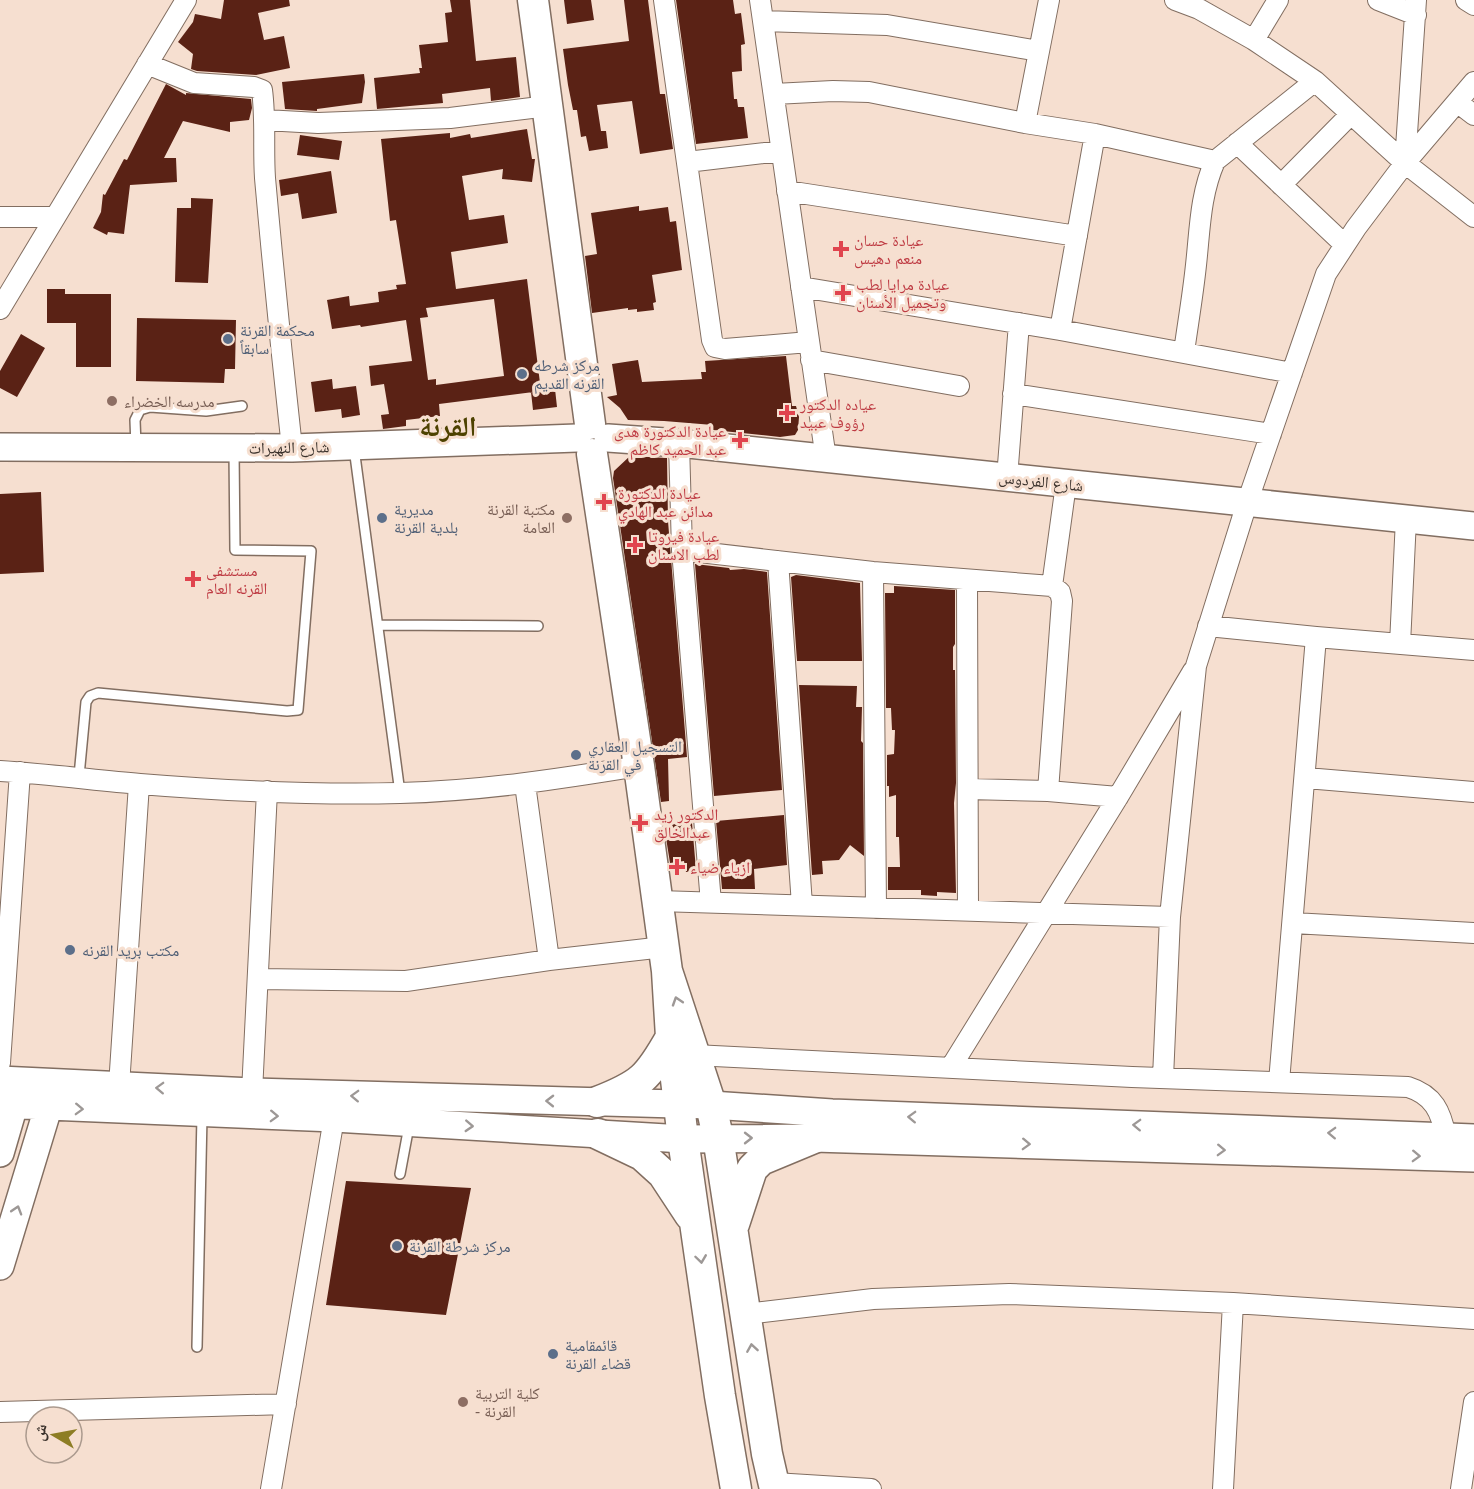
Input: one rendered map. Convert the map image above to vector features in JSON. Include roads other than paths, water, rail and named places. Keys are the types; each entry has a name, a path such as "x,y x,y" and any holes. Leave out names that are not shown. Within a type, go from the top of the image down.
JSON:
{"main road":[{"path":"533,0 665,959 683,1046 711,1106 718,1137 767,1454 774,1486"},
{"name":"شارع الفردوس","path":"592,438 679,443 1474,526"},
{"name":"شارع النهيرات","path":"0,447 292,448 592,438"},
{"path":"597,1101 638,1083 683,1046"},
{"path":"683,1046 680,1105 683,1139 720,1396 734,1475 767,1454"},
{"path":"0,1080 252,1092 597,1101 832,1113 1474,1138"},
{"path":"0,1153 7,1105 334,1119 683,1139 814,1138 1474,1158"},
{"path":"0,1266 48,1108"},
{"path":"598,1134 642,1155 663,1174 696,1224"},
{"path":"732,1230 752,1169 760,1160 814,1138"},
{"path":"720,1396 744,1393 758,1387"}],"street":[{"path":"0,309 186,0"},
{"path":"664,0 712,340 715,347 810,351 959,386"},
{"path":"760,0 826,459"},
{"path":"1025,123 1049,0"},
{"path":"1176,0 1199,9 1254,40 1315,81 1405,163 1474,218"},
{"path":"1254,40 1278,0"},
{"path":"1378,0 1416,8 1405,163"},
{"path":"1466,0 1474,5"},
{"path":"763,21 887,25 1039,51"},
{"path":"147,64 194,84 254,87 262,90 265,120 264,157 274,289 292,448"},
{"path":"1184,352 1206,180 1215,161 1315,81"},
{"path":"1162,1078 1170,917 1196,666 1208,626 1247,503 1326,274 1405,163 1474,82"},
{"path":"774,94 869,92 1025,123 1095,134 1215,161"},
{"path":"1457,102 1474,115"},
{"path":"265,120 318,123 450,118 548,105"},
{"path":"1281,185 1351,114"},
{"path":"1060,330 1095,134"},
{"path":"1238,143 1345,245"},
{"path":"687,162 781,151"},
{"path":"788,191 1077,236"},
{"path":"0,217 55,217"},
{"path":"801,287 1060,330 1292,373"},
{"path":"1007,478 1018,323"},
{"path":"1013,394 1271,434"},
{"path":"679,443 682,550 711,903"},
{"path":"1052,586 1066,484"},
{"path":"1400,644 1406,519"},
{"path":"682,550 873,572 1052,586 1060,592 1062,601 1048,791"},
{"path":"778,561 802,905"},
{"path":"873,572 876,908"},
{"path":"967,580 968,910"},
{"path":"1208,626 1474,650"},
{"path":"1279,1082 1316,637"},
{"path":"951,1067 1196,666"},
{"path":"0,771 79,776 139,784 267,791 400,793 525,784 639,766"},
{"path":"0,1063 20,772"},
{"path":"1306,778 1474,792"},
{"path":"119,1086 139,784"},
{"path":"525,784 549,960"},
{"path":"968,789 1048,791 1118,797"},
{"path":"252,1092 267,791"},
{"path":"658,901 1170,917"},
{"path":"1293,923 1474,933"},
{"path":"259,979 406,981 549,960 665,959"},
{"path":"683,1046 951,1067 1408,1087 1417,1089 1438,1107 1446,1137"},
{"path":"271,1489 334,1119"},
{"path":"746,1314 873,1299 1009,1294 1233,1303 1474,1319"},
{"path":"1223,1489 1233,1303"},
{"path":"1461,1489 1474,1402"},
{"path":"0,1412 286,1404"},
{"path":"774,1486 870,1489"}],"lane":[{"path":"136,448 135,420 140,410 150,407 206,411 242,406"},
{"path":"354,446 400,793"},
{"path":"79,776 86,702 90,696 98,693 287,711 298,710 311,551 235,550 234,448"},
{"path":"378,625 538,626"},
{"path":"197,1347 202,1114"},
{"path":"400,1174 410,1123"}],"place":[{"name":"عيادة حسان منعم دهيس","path":"841,249"},
{"name":"عيادة مرايا لطب وتجميل الأسنان","path":"843,293"},
{"name":"محكمة القرنة سابقاً","path":"228,339"},
{"name":"مركز شرطه القرنه القديم","path":"522,374"},
{"name":"مدرسه الخضراء","path":"112,401"},
{"name":"عياده الدكتور رؤوف عبيد","path":"787,413"},
{"name":"عيادة الدكتورة هدى عبد الحميد كاظم","path":"740,440"},
{"name":"عيادة الدكتورة مدائن عبد الهادي","path":"604,502"},
{"name":"مديرية بلدية القرنة","path":"382,518"},
{"name":"مكتبة القرنة العامة","path":"567,518"},
{"name":"عيادة فيروتا لطب الاسنان","path":"635,545"},
{"name":"مستشفى القرنه العام","path":"193,579"},
{"name":"التسجيل العقاري في القرنة","path":"576,755"},
{"name":"الدكتور زيد عبدالخالق","path":"640,823"},
{"name":"ازياء ضياء","path":"677,867"},
{"name":"مكتب بريد القرنه","path":"70,950"},
{"name":"مركز شرطة القرنة","path":"397,1246"},
{"name":"قائمقامية قضاء القرنة","path":"553,1354"},
{"name":"كلية التربية - القرنة","path":"463,1402"}],"district":[{"name":"القرنة","path":"448,425"}]}
